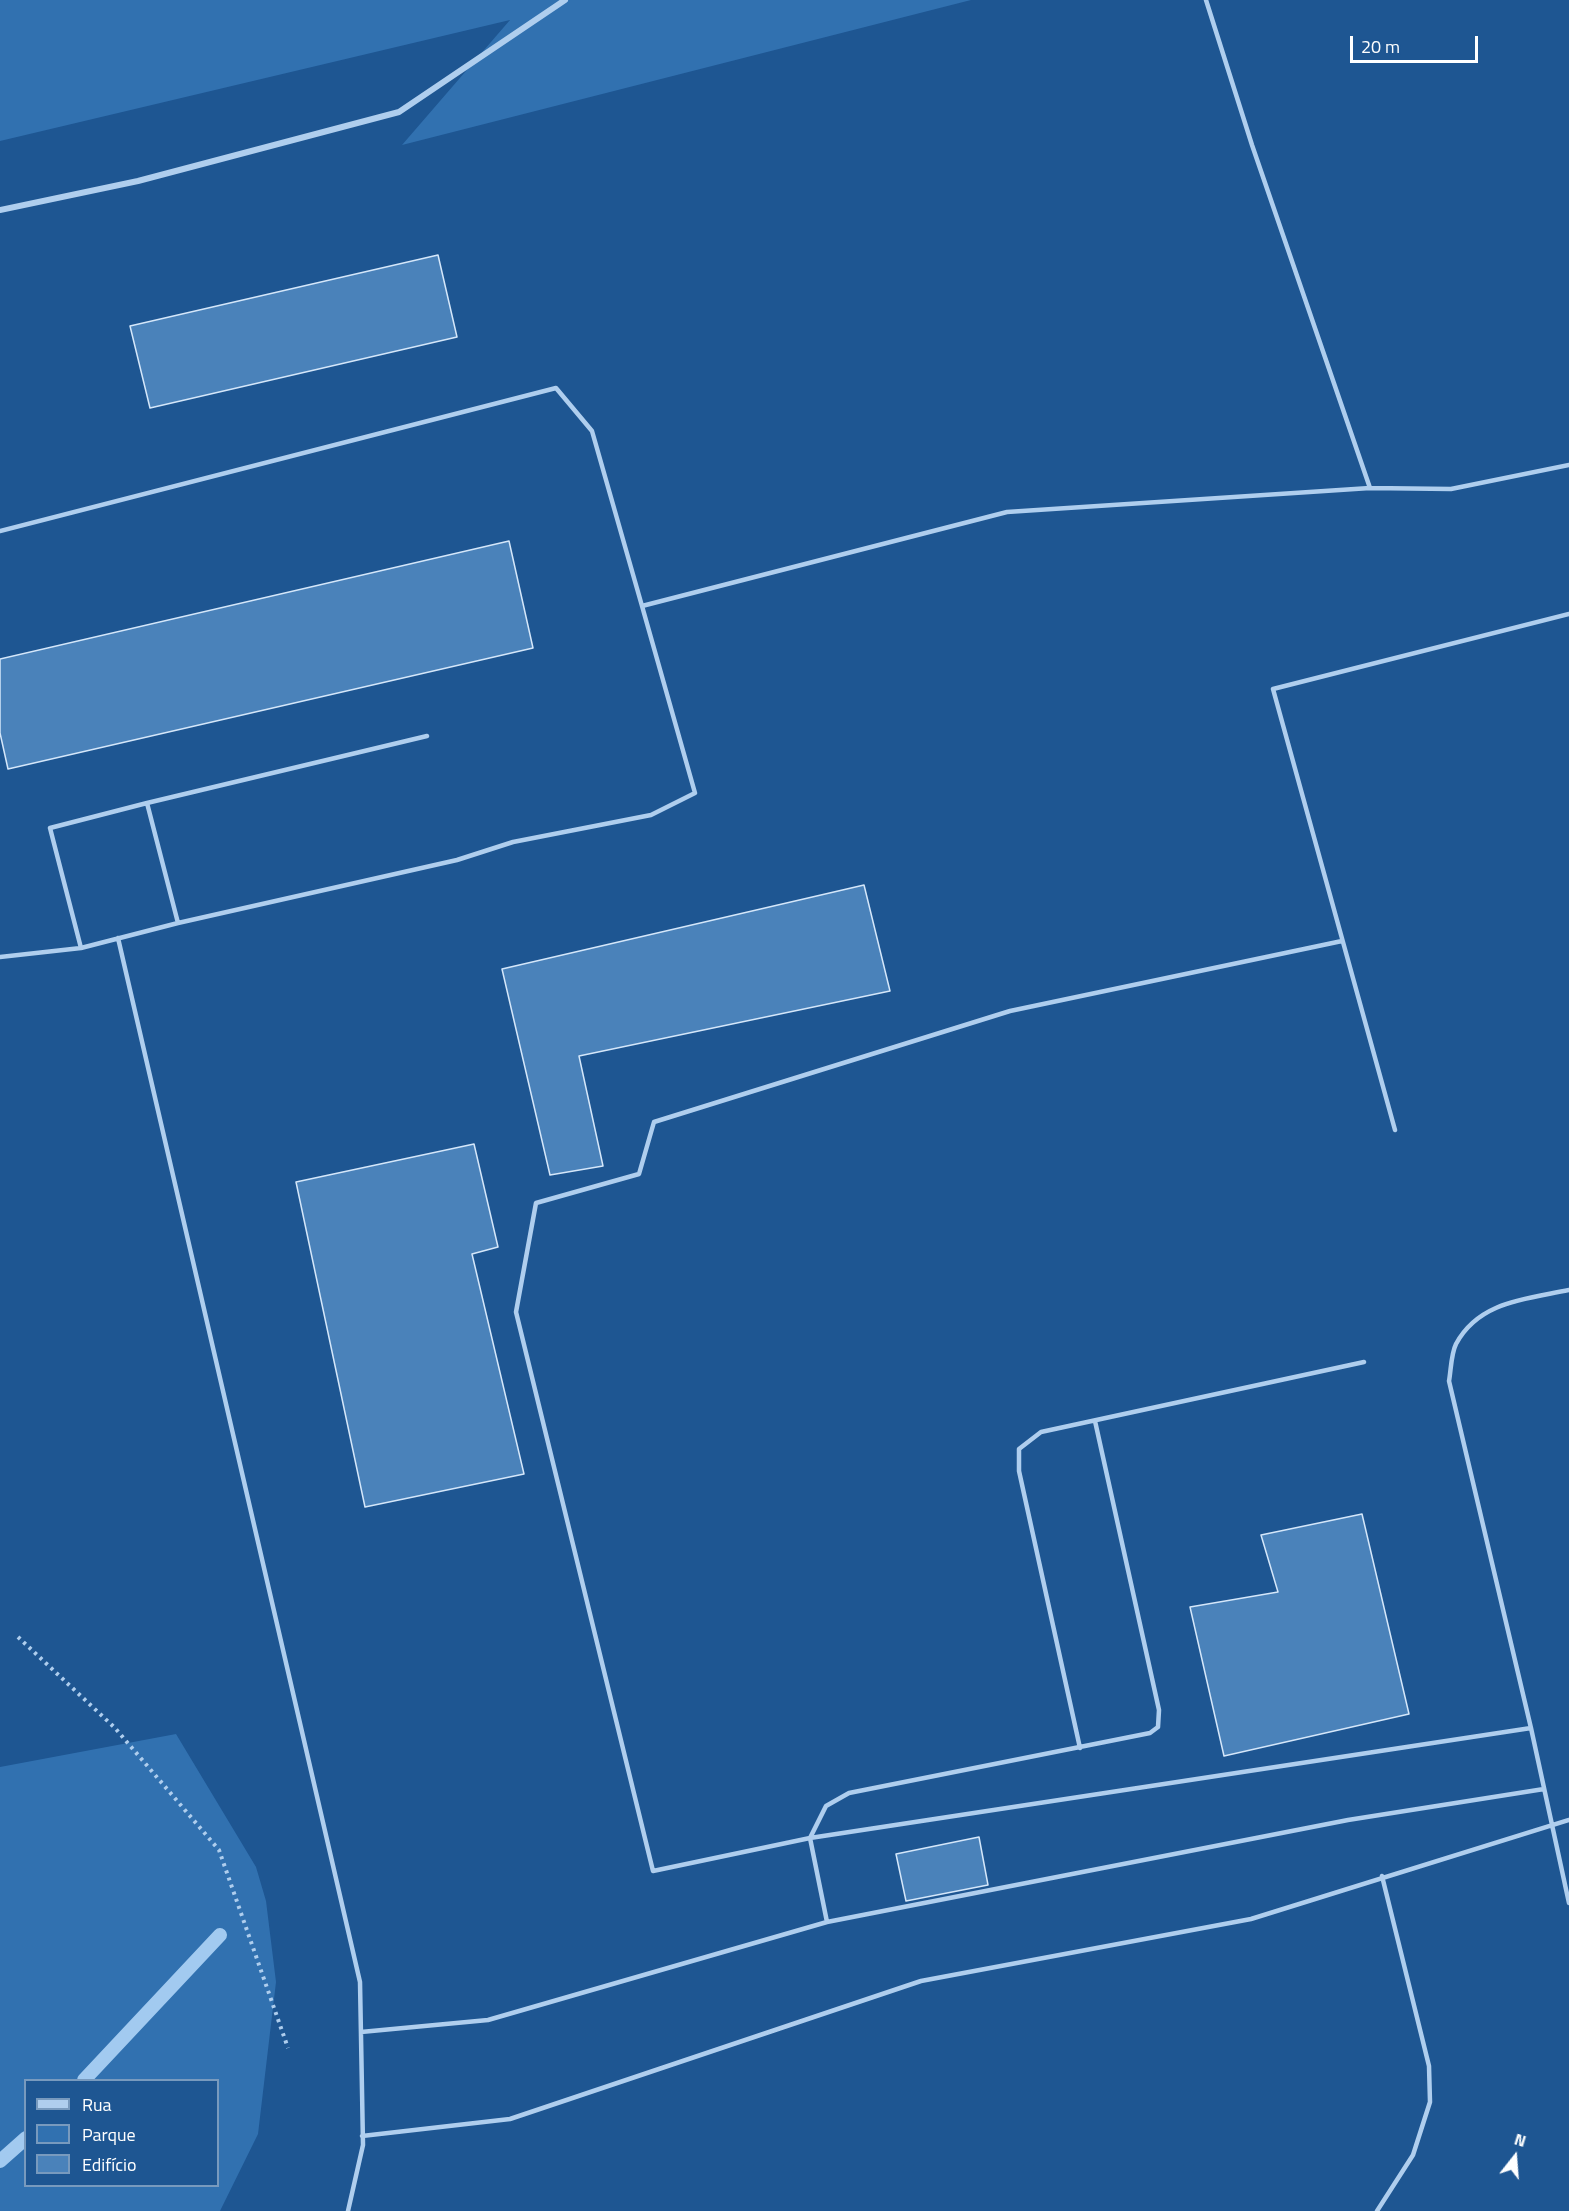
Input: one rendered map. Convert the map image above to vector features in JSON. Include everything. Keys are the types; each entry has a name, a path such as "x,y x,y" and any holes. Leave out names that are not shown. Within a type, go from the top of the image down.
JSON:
{"street":[{"path":"0,210 138,181 399,112 565,0"}],"lane":[{"path":"1206,0 1252,145 1370,488"},
{"path":"0,531 556,387 592,431 695,793 651,815 513,842 457,860 178,923 81,948 0,957"},
{"path":"642,606 1007,512 1370,488 1451,489 1569,465"},
{"path":"1395,1130 1273,689 1569,614"},
{"path":"81,948 50,828 427,736"},
{"path":"147,803 178,923"},
{"path":"118,938 360,1982 363,2145 348,2211"},
{"path":"1342,941 1010,1011 654,1122 639,1174 536,1203 516,1312 653,1871 810,1838 1530,1728"},
{"path":"1569,1290 1496,1306 1476,1319 1456,1345 1449,1381 1569,1903"},
{"path":"1080,1748 1019,1471 1019,1449 1041,1432 1364,1362"},
{"path":"827,1922 810,1838 826,1806 849,1793 1080,1748 1150,1733 1158,1727 1160,1719 1095,1421"},
{"path":"361,2032 488,2020 827,1922 1348,1821 1544,1790"},
{"path":"362,2136 510,2119 921,1981 1251,1919 1382,1876 1569,1820"},
{"path":"1377,2211 1413,2155 1430,2102 1430,2066 1382,1876"}],"path":[{"path":"18,1637 115,1728 219,1850 288,2048"}],"green space":[{"path":"0,0 971,0 402,145 510,20 0,141"},
{"path":"176,1734 256,1867 266,1901 276,1982 258,2134 220,2211 0,2211 0,1767"}],"building":[{"path":"438,255 457,337 150,408 130,326"},
{"path":"509,541 533,648 8,769 0,733 0,659"},
{"path":"864,885 890,991 579,1056 603,1166 550,1175 502,969"},
{"path":"474,1144 498,1247 472,1254 524,1474 365,1507 296,1182"},
{"path":"1362,1514 1409,1714 1224,1756 1190,1607 1278,1592 1261,1535"},
{"path":"979,1837 988,1885 906,1901 896,1854"}],"waterway":[{"path":"85,2079 220,1935"},
{"path":"0,2161 24,2140"}]}
